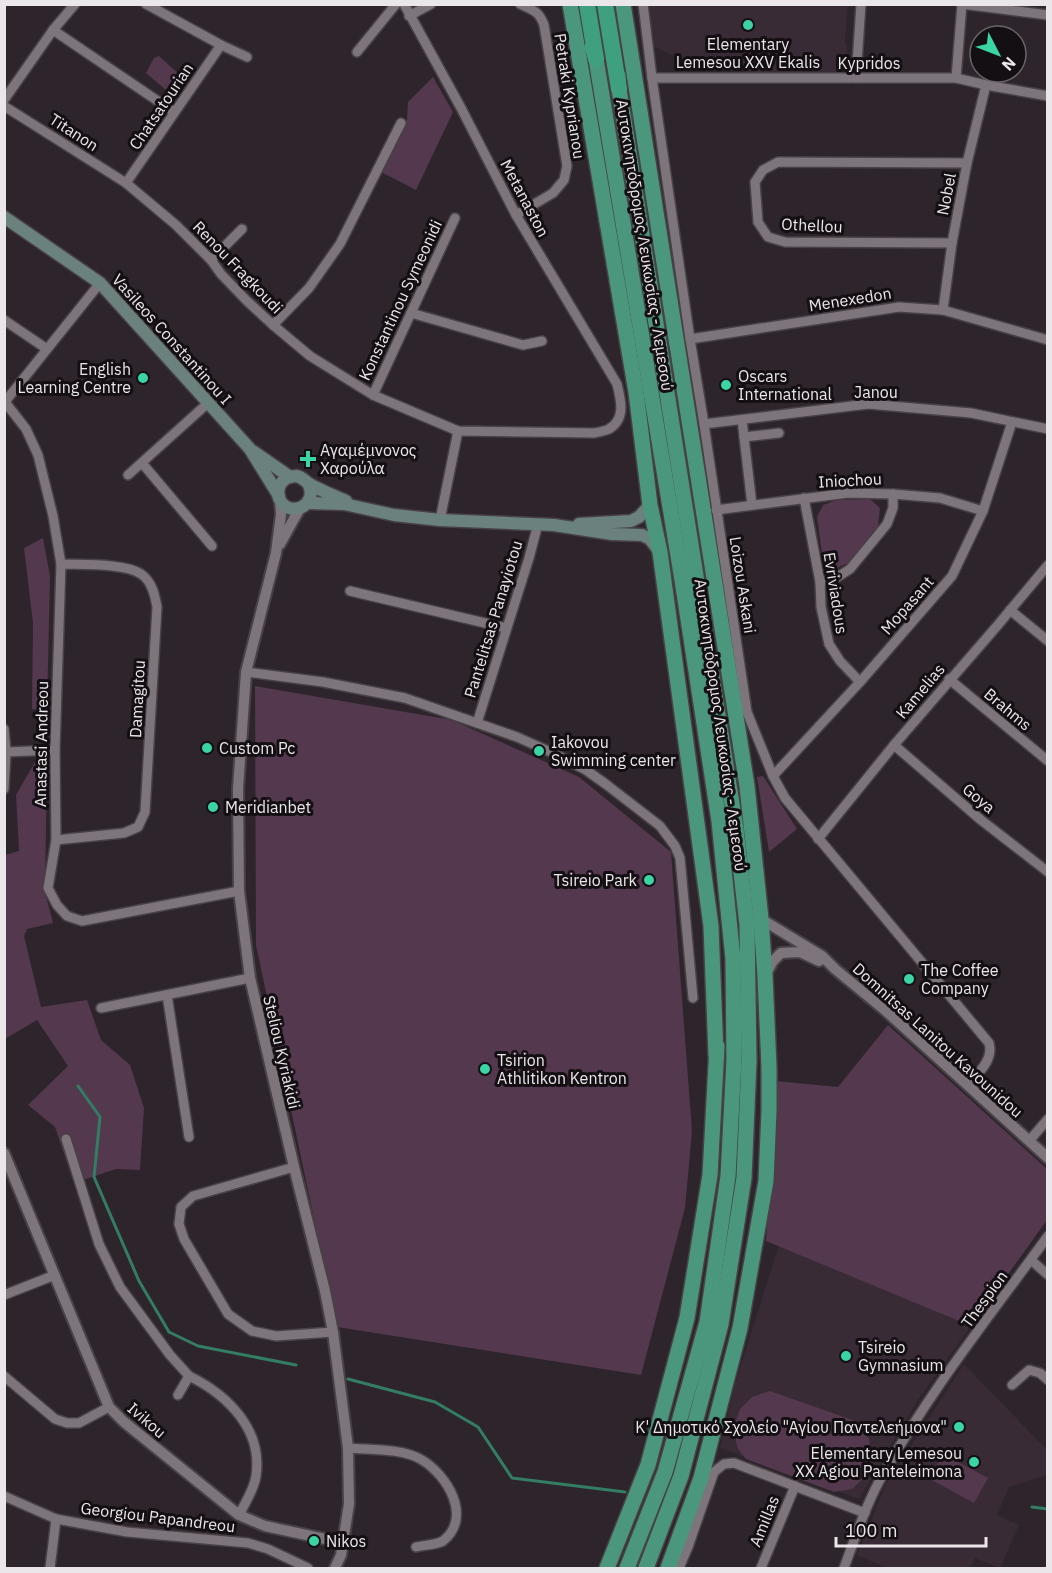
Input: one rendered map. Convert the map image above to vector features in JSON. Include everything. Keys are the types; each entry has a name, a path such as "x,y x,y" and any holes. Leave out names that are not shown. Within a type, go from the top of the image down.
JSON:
{"highway":[{"path":"570,4 636,392 650,505 660,552 711,926 716,1056"},
{"name":"Αυτοκινητόδρομος Λευκωσίας - Λεμεσού","path":"579,4 596,59 682,580 719,820 733,959 734,1060 728,1176 707,1322 665,1472 627,1569"},
{"path":"587,4 596,59"},
{"path":"605,4 619,89"},
{"name":"Αυτοκινητόδρομος Λευκωσίας - Λεμεσού","path":"613,4 619,89 736,829 754,922 744,1178 723,1313 681,1476 646,1569"},
{"path":"623,4 747,786 756,961 769,1111"},
{"path":"607,1569 648,1465 687,1318 710,1175 721,990 723,864"},
{"path":"668,1569 701,1478 740,1328 765,1181 769,1111 765,976 754,922"}],"main road":[{"name":"Vasileos Constantinou I","path":"4,217 100,283 250,449 279,498"},
{"name":"Vasileos Constantinou I","path":"250,449 290,477"},
{"path":"355,505 302,478 290,477 279,486 279,498 282,504 291,509 329,503 355,505 394,515 440,520 554,525 612,534 642,535 650,539 660,552"},
{"path":"304,506 311,493 308,483"},
{"path":"554,525 631,521 639,518 650,505"}],"street":[{"path":"4,100 53,30 75,4"},
{"path":"146,4 221,45 248,57"},
{"path":"357,52 396,4"},
{"name":"Metanaston","path":"404,4 516,215 617,384 622,404"},
{"path":"409,16 431,4"},
{"name":"Petraki Kyprianou","path":"516,215 553,193 564,180 567,166 544,25 540,16 520,4"},
{"name":"Loizou Askani","path":"643,4 690,339 747,712 773,776 785,798 989,1043 990,1056 968,1085"},
{"path":"856,78 861,4"},
{"path":"956,78 962,4 1046,12"},
{"path":"53,30 174,112"},
{"name":"Chatsatourian","path":"126,183 221,45"},
{"name":"Kypridos","path":"652,78 956,78 1047,96"},
{"name":"Nobel","path":"943,310 952,243 967,163 986,85"},
{"name":"Titanon","path":"4,106 126,183"},
{"path":"273,326 309,288 340,244 401,123"},
{"name":"Othellou","path":"952,243 785,242 768,237 758,222 755,182 764,170 778,162 967,163"},
{"name":"Renou Fragkoudi","path":"126,183 177,225 211,260 221,274 273,326 310,356 372,395 458,431 594,434 609,429 615,423 620,417 622,404"},
{"name":"Konstantinou Symeonidi","path":"372,395 455,218"},
{"path":"211,260 242,229"},
{"path":"5,403 100,283"},
{"name":"Menexedon","path":"690,339 899,307 943,310 1047,340"},
{"path":"411,313 523,345 542,341"},
{"path":"4,320 47,349"},
{"name":"Anastasi Andreou","path":"5,403 26,429 38,455 53,516 61,564 54,784 56,840 48,888 57,905 67,916 82,921 239,891"},
{"path":"128,475 208,403"},
{"name":"Janou","path":"704,424 868,404 971,413 1047,429"},
{"path":"742,420 752,505"},
{"name":"Mopasant","path":"773,776 860,682 952,576 983,511 1012,422"},
{"path":"440,520 458,431"},
{"path":"744,437 779,433"},
{"path":"142,462 212,546"},
{"name":"Iniochou","path":"716,510 848,493 940,498 983,511"},
{"path":"820,582 836,578 850,569 887,524 893,508 893,494"},
{"name":"Steliou Kyriakidi","path":"279,498 281,514 276,553 246,672 238,789 239,891 250,978 333,1332 348,1448 349,1504 344,1543 335,1569"},
{"name":"Evriviadous","path":"804,498 829,644 840,661 860,682"},
{"name":"Steliou Kyriakidi","path":"276,553 304,506"},
{"name":"Pantelitsas Panayiotou","path":"477,723 538,524"},
{"name":"Damagitou","path":"56,840 124,834 138,827 145,812 157,607 153,589 142,574 125,568 61,564"},
{"name":"Kamelias","path":"818,839 894,745 1047,565"},
{"path":"350,591 506,628"},
{"path":"1010,610 1047,641"},
{"path":"246,672 323,682 405,698 518,737 592,774 660,826 675,846 680,858 693,998"},
{"name":"Brahms","path":"950,679 1047,761"},
{"path":"4,729 6,752 4,789"},
{"name":"Goya","path":"894,745 1047,872"},
{"path":"6,752 55,750"},
{"name":"Domnitsas Lanitou Kavounidou","path":"754,922 822,956 886,1011 1047,1158"},
{"name":"Domnitsas Lanitou Kavounidou","path":"765,976 772,961 781,953 800,952 835,969"},
{"path":"101,1008 250,978"},
{"path":"167,995 189,1137"},
{"path":"1029,1140 1047,1119"},
{"path":"66,1139 99,1244 120,1287 178,1366 189,1376 206,1384 219,1394 239,1413 251,1434 255,1448 256,1477 239,1515"},
{"name":"Ivikou","path":"4,1153 109,1407 124,1422 239,1515 265,1526 344,1543"},
{"path":"294,1167 193,1196 181,1207 179,1224 184,1239 228,1314 252,1331 276,1336 333,1332"},
{"name":"Thespion","path":"844,1569 865,1513 884,1472 928,1402 1047,1236"},
{"path":"1031,1260 1047,1275"},
{"path":"4,1295 55,1275"},
{"path":"1012,1385 1029,1370 1040,1373 1047,1380"},
{"path":"4,1376 55,1419 67,1424 79,1422 109,1407"},
{"path":"178,1395 189,1376"},
{"path":"348,1448 406,1453 421,1459 441,1475 455,1501 457,1515 451,1533 441,1542 416,1547"},
{"path":"680,1569 714,1472 724,1464 734,1463 865,1513"},
{"name":"Amillas","path":"761,1569 795,1486"},
{"name":"Georgiou Papandreou","path":"4,1496 56,1519 127,1532 248,1544 268,1549 308,1569"},
{"path":"50,1569 56,1519"},
{"name":"Steliou Kyriakidi","path":"341,1555 343,1569"}],"shaded area":[{"name":"Elementary Lemesou XXV Ekalis","path":"648,5 849,5 845,41 848,55 844,70 828,73 747,74 740,67 705,70 653,46"},
{"path":"159,56 182,77 176,87 167,91 146,73 154,58"},
{"path":"433,77 453,112 416,190 381,172 407,120 408,102"},
{"path":"870,499 880,508 878,526 848,563 835,569 823,560 817,517 823,505 837,500"},
{"path":"43,538 50,576 47,711 32,709 33,623 24,548"},
{"name":"Tsirion Athlitikon Kentron","path":"255,686 452,720 579,777 671,852 692,1131 685,1208 641,1375 337,1327 256,945"},
{"path":"35,762 47,762 45,892 53,923 27,929 24,936 41,1007 87,1000 101,1040 130,1065 144,1108 140,1170 116,1169 74,1183 55,1127 28,1105 68,1066 37,1020 5,1039 5,855 19,851 16,795"},
{"path":"763,776 797,829 769,852 757,777"},
{"path":"888,1025 1047,1169 1047,1220 971,1326 766,1241 776,1081 838,1087"},
{"name":"Tsireio Gymnasium","path":"779,1245 971,1326 918,1400 859,1499 720,1448 734,1387"},
{"name":"Elementary Lemesou XX Agiou Panteleimona","path":"964,1364 1047,1450 1047,1475 1009,1487 997,1515 1019,1525 1000,1568 975,1558 970,1568 887,1568 857,1555 886,1484"},
{"path":"770,1391 858,1422 869,1439 872,1461 865,1477 852,1489 834,1492 746,1459 738,1449 733,1429 740,1409 752,1397"},
{"path":"943,1454 988,1478 974,1503 930,1479"}],"waterway":[{"path":"78,1086 100,1117 94,1177 139,1281 169,1332 198,1346 296,1365"},
{"path":"348,1379 435,1402 478,1427 512,1478 625,1492"},
{"path":"1032,1507 1048,1509"}],"place":[{"name":"Elementary Lemesou XXV Ekalis","path":"748,25"},
{"name":"English Learning Centre","path":"143,378"},
{"name":"Oscars International","path":"726,385"},
{"name":"Αγαμέμνονος Χαρούλα","path":"308,459"},
{"name":"Custom Pc","path":"207,748"},
{"name":"Iakovou Swimming center","path":"539,751"},
{"name":"Meridianbet","path":"213,807"},
{"name":"Tsireio Park","path":"649,880"},
{"name":"The Coffee Company","path":"909,979"},
{"name":"Tsirion Athlitikon Kentron","path":"485,1069"},
{"name":"Tsireio Gymnasium","path":"846,1356"},
{"name":"Κ' Δημοτικό Σχολείο \"Αγίου Παντελεήμονα\"","path":"959,1427"},
{"name":"Elementary Lemesou XX Agiou Panteleimona","path":"974,1462"},
{"name":"Nikos","path":"314,1541"}]}
